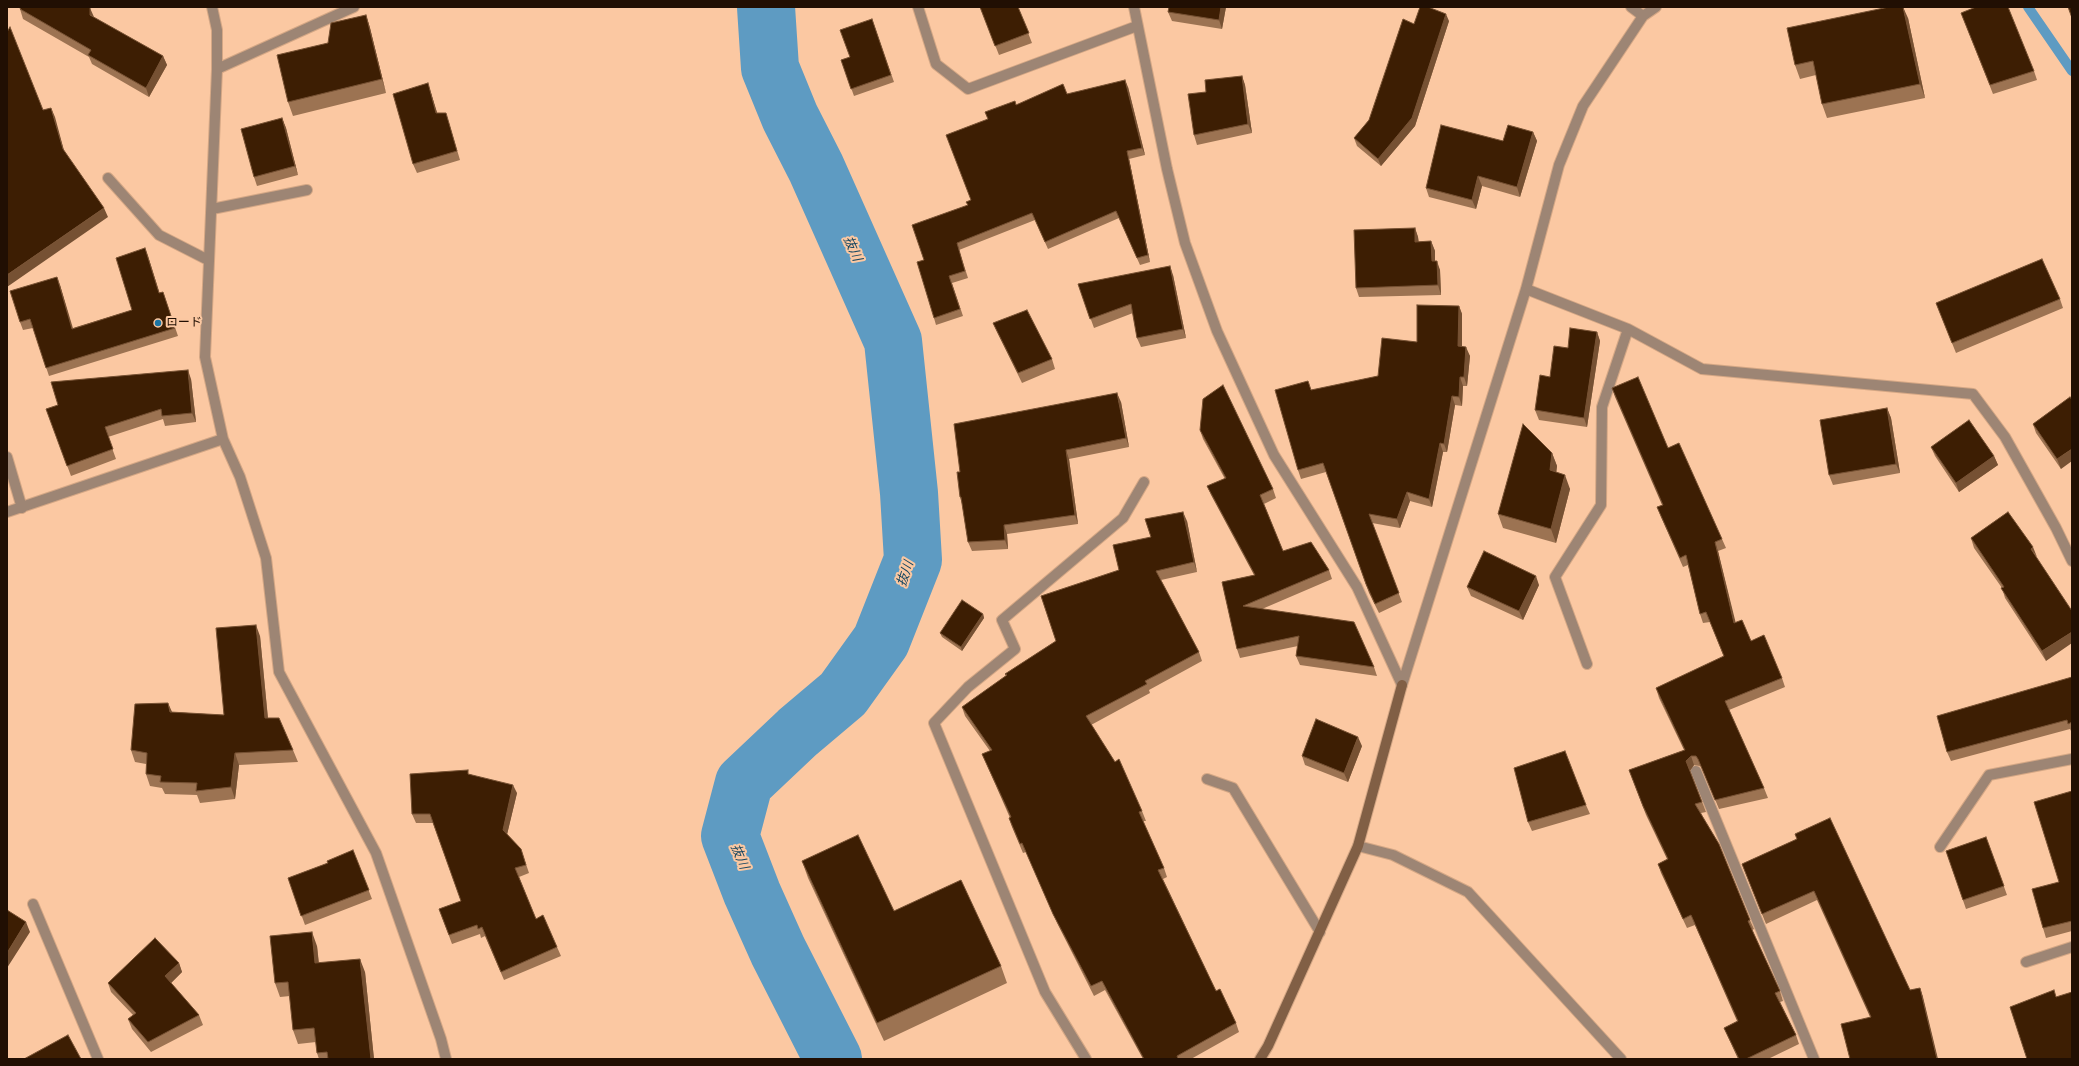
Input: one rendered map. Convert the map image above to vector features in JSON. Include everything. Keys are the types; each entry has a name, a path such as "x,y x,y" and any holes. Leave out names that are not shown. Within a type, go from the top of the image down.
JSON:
{"street":[{"path":"212,7 217,30 217,69 205,357 223,439 240,477 266,558 279,672 376,853 441,1039 446,1059"},
{"path":"217,69 354,7"},
{"path":"918,7 936,64 968,89 1137,26"},
{"path":"1134,7 1167,169 1185,243 1216,331 1274,455 1357,587 1402,685"},
{"path":"1631,7 1642,16"},
{"path":"1260,1059 1268,1046 1358,846 1402,685 1526,289 1559,164 1583,106 1642,16 1656,7"},
{"path":"108,178 159,235 208,260"},
{"path":"212,209 307,190"},
{"path":"1526,289 1628,329 1702,369 1973,394 2005,437 2056,528 2072,561"},
{"path":"1587,664 1555,577 1601,505 1602,407 1628,329"},
{"path":"7,512 223,439"},
{"path":"7,457 22,508"},
{"path":"1086,1059 1045,992 934,723 968,687 1015,650 1002,620 1123,518 1144,482"},
{"path":"1940,847 1989,775 2072,759"},
{"path":"1696,771 1814,1059"},
{"path":"1207,779 1233,788 1320,932"},
{"path":"1358,846 1393,855 1468,892 1621,1059"},
{"path":"33,904 98,1059"},
{"path":"2026,962 2072,946"}],"building":[{"path":"21,7 89,7 90,15 163,56 146,88 88,55 91,50 20,9"},
{"path":"980,7 1018,7 1029,33 995,46"},
{"path":"1169,7 1221,7 1219,20 1168,12"},
{"path":"1420,7 1428,7 1446,14 1412,118 1378,159 1354,138 1369,120 1403,19 1414,24"},
{"path":"1889,7 1903,7 1920,84 1822,104 1813,61 1795,65 1787,28"},
{"path":"1976,7 2008,7 2034,71 1990,85 1961,13"},
{"path":"2068,7 2072,7 2072,18"},
{"path":"366,15 382,79 288,102 277,55 328,43 331,23"},
{"path":"872,19 891,75 851,89 841,60 850,57 840,30"},
{"path":"10,27 43,110 51,108 63,149 104,208 7,275 7,32"},
{"path":"1242,76 1248,124 1194,135 1188,94 1206,92 1205,80"},
{"path":"1125,80 1142,148 1127,151 1148,255 1137,258 1116,211 1045,242 1032,213 957,243 965,271 949,276 960,309 934,318 917,262 924,260 912,225 968,205 966,202 971,200 946,135 988,119 985,112 1015,101 1016,105 1063,84 1067,94"},
{"path":"428,83 436,113 446,113 457,151 413,164 393,94"},
{"path":"282,118 295,166 254,177 241,129"},
{"path":"1441,125 1503,141 1508,125 1533,132 1517,187 1478,176 1472,200 1426,188"},
{"path":"1415,228 1415,242 1431,241 1432,261 1437,261 1438,285 1356,288 1354,230"},
{"path":"145,248 159,293 163,292 175,328 46,368 30,319 20,322 10,291 57,277 72,329 132,310 116,258"},
{"path":"2042,259 2060,299 1952,343 1936,303"},
{"path":"1170,266 1183,329 1137,338 1131,304 1090,319 1078,284"},
{"path":"1417,305 1459,306 1458,346 1466,347 1464,377 1460,377 1459,397 1452,396 1444,444 1440,443 1429,499 1407,492 1397,519 1369,514 1399,593 1375,604 1366,584 1323,463 1298,470 1275,390 1308,381 1311,390 1378,376 1382,338 1417,342"},
{"path":"1027,310 1052,359 1018,373 993,323"},
{"path":"1570,328 1597,332 1584,418 1535,410 1540,375 1550,377 1554,346 1568,348"},
{"path":"188,370 192,413 162,416 161,409 105,427 113,449 67,466 46,409 58,405 51,382"},
{"path":"1638,377 1668,448 1679,443 1722,539 1715,542 1734,623 1742,620 1751,641 1764,635 1782,678 1725,701 1764,788 1715,800 1696,756 1691,756 1686,761 1702,802 1695,804 1719,844 1750,920 1748,921 1780,991 1775,993 1796,1035 1746,1059 1739,1059 1724,1028 1738,1021 1691,915 1683,919 1658,864 1668,859 1643,806 1629,770 1685,750 1656,688 1724,656 1706,612 1700,614 1686,555 1680,558 1657,507 1663,505 1612,388"},
{"path":"1223,385 1273,489 1260,495 1283,551 1311,542 1329,570 1243,606 1354,622 1374,667 1296,656 1299,636 1237,649 1222,582 1255,575 1207,486 1226,478 1200,430 1203,399"},
{"path":"1117,393 1126,438 1066,450 1075,515 1004,525 1005,540 968,542 957,472 960,472 954,424"},
{"path":"2070,397 2072,400 2072,449 2057,459 2033,424"},
{"path":"1887,408 1896,464 1829,475 1820,420"},
{"path":"1969,420 1994,456 1956,483 1931,447"},
{"path":"1523,424 1552,453 1550,470 1565,475 1551,529 1498,514"},
{"path":"1183,512 1194,562 1156,571 1199,652 1145,681 1147,684 1086,716 1115,762 1119,759 1142,811 1139,812 1164,868 1158,870 1216,991 1220,989 1236,1023 1177,1056 1178,1059 1144,1059 1102,981 1091,986 1053,914 1022,843 1020,844 1009,818 1011,817 982,754 992,750 962,707 1007,675 1005,674 1056,641 1041,596 1119,570 1113,545 1151,537 1145,519"},
{"path":"2008,512 2033,547 2031,549 2072,611 2072,632 2042,651 2001,588 2004,587 1971,538"},
{"path":"1484,551 1536,576 1519,611 1467,587"},
{"path":"962,600 983,614 961,647 940,633"},
{"path":"256,625 265,718 279,718 293,750 235,753 231,787 196,791 197,783 160,782 161,776 146,774 147,753 131,750 135,704 168,703 170,712 224,715 216,628"},
{"path":"2072,677 2072,722 2068,724 2067,720 1947,752 1937,716"},
{"path":"1316,719 1358,737 1344,773 1302,756"},
{"path":"1565,751 1586,805 1528,822 1514,768"},
{"path":"468,770 468,774 513,785 503,830 521,849 526,865 515,868 536,919 543,915 557,947 501,972 482,927 478,929 477,925 449,935 439,909 461,901 430,814 412,814 410,774"},
{"path":"2072,791 2072,921 2043,928 2032,889 2059,882 2034,802"},
{"path":"1830,818 1910,990 1920,988 1937,1059 1850,1059 1841,1024 1871,1017 1814,891 1762,914 1742,864 1797,839 1795,834"},
{"path":"858,835 894,911 961,880 1001,966 877,1023 802,861"},
{"path":"1986,837 2004,886 1963,900 1946,851"},
{"path":"353,850 369,890 301,916 288,878 328,863 327,861"},
{"path":"7,910 26,922 7,953"},
{"path":"312,932 315,963 360,959 371,1059 328,1059 327,1052 317,1053 314,1028 293,1030 288,982 275,983 270,936"},
{"path":"155,938 179,963 165,976 199,1015 148,1042 128,1019 136,1013 108,983"},
{"path":"2054,990 2056,997 2072,992 2072,1059 2027,1059 2010,1007"},
{"path":"68,1035 81,1059 24,1059"}],"waterway":[{"name":"抜川","path":"766,7 770,68 790,117 816,168 893,341 909,493 913,560 881,641 843,694 798,732 744,783 730,836 752,893 778,951 833,1059"},
{"path":"2028,7 2072,71"}],"place":[{"name":"ロード","path":"158,323"}]}
